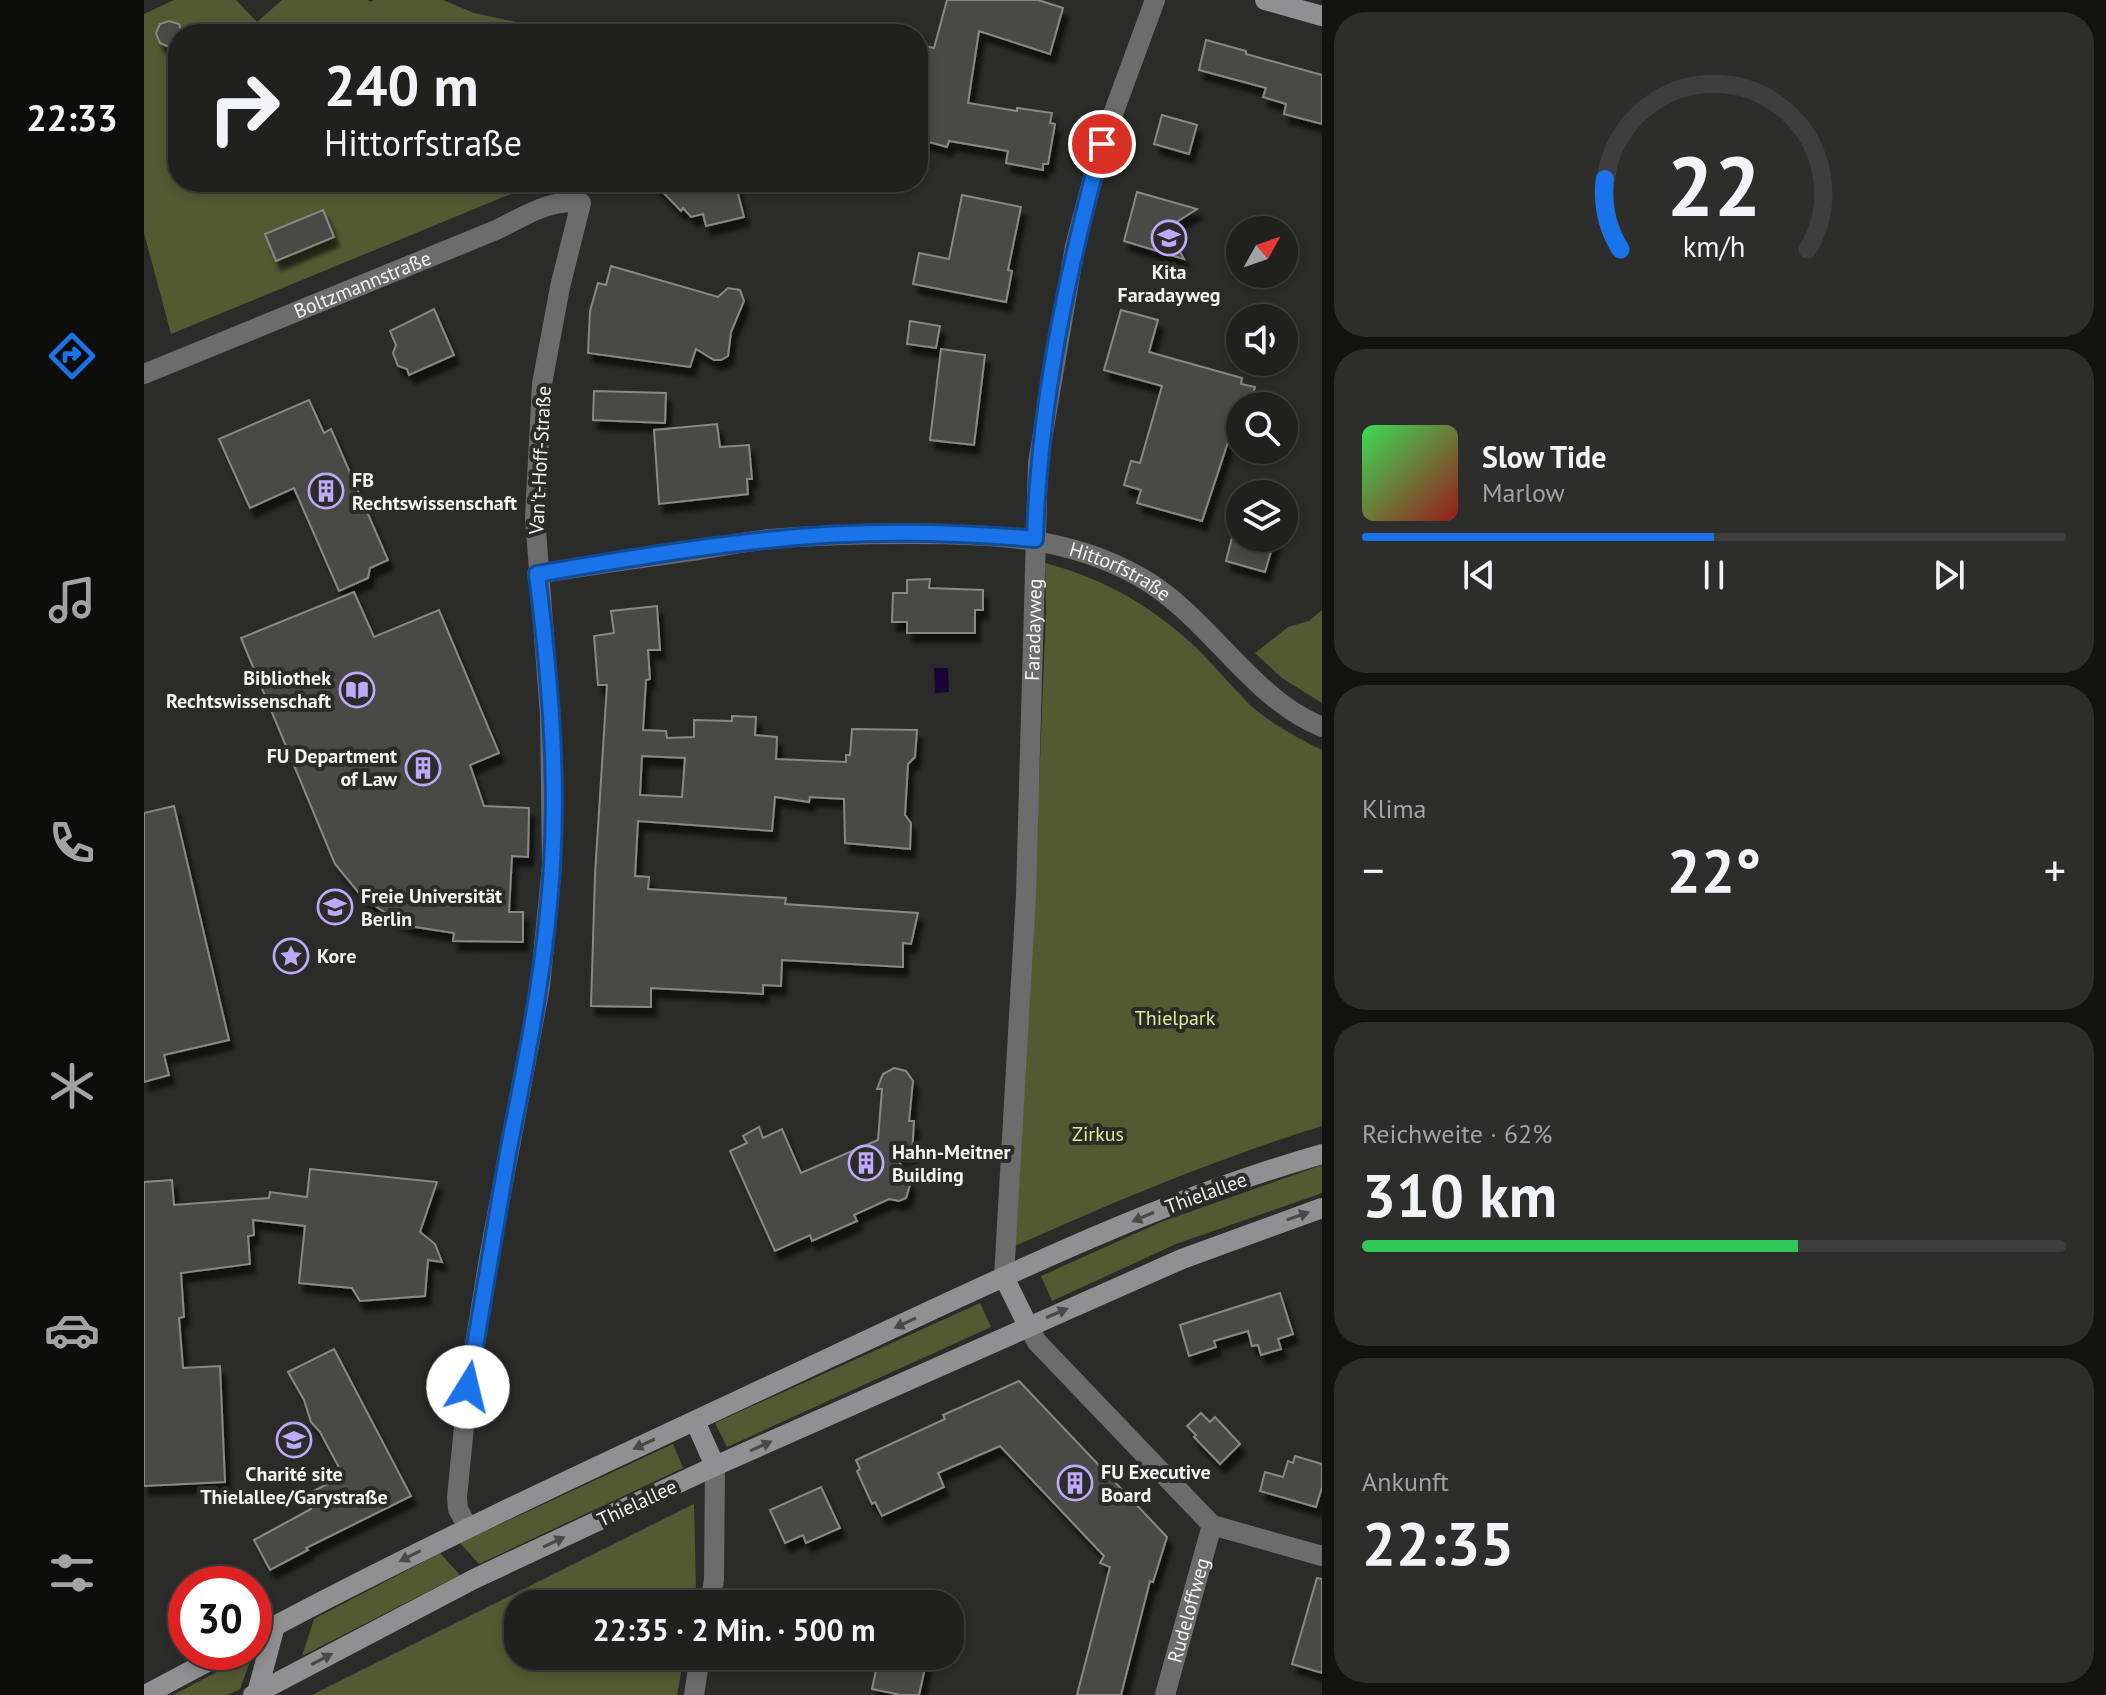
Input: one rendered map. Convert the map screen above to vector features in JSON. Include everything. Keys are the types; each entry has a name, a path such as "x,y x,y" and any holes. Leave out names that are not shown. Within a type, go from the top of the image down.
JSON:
{"main road":[{"path":"1265,0 1322,16"},
{"name":"Thielallee","path":"272,1628 467,1526 1004,1277 1156,1211 1285,1164 1322,1154"},
{"name":"Thielallee","path":"256,1694 474,1579 715,1466 1182,1259 1322,1208"},
{"path":"1004,1277 1028,1326"},
{"path":"695,1421 715,1466"},
{"path":"256,1694 275,1626"},
{"path":"145,1695 192,1670"}],"street":[{"name":"Faradayweg","path":"1004,1277 1026,894 1038,463 1075,246 1102,144 1155,0"},
{"name":"Boltzmannstraße","path":"144,374 546,207 565,200 581,203"},
{"name":"Van't-Hoff-Straße","path":"467,1526 458,1509 457,1497 468,1387 540,987 552,865 550,715 535,517 542,384 560,287 581,203"},
{"name":"Hittorfstraße","path":"537,574 768,539 913,534 1035,539 1088,554 1140,577 1182,606 1273,695 1307,721 1322,727"},
{"path":"1028,1326 1037,1342 1212,1525 1322,1556"},
{"path":"712,1590 715,1466"},
{"name":"Rudeloffweg","path":"1165,1695 1212,1525"},
{"path":"694,1695 698,1670"}],"green space":[{"path":"174,0 236,0 257,22 282,0 443,0 474,13 525,24 168,24 168,192 516,192 171,334 144,233 144,14"},
{"name":"Thielpark","path":"1045,563 1104,584 1157,615 1198,649 1257,711 1284,730 1322,750 1322,1126 1167,1182 1015,1246 1033,933 1046,612"},
{"path":"1322,610 1322,703 1282,678 1255,653 1288,627 1309,621"},
{"path":"1322,1165 1322,1193 1176,1244 1052,1301 1041,1276 1161,1222"},
{"path":"980,1303 991,1327 727,1447 715,1423"},
{"path":"673,1444 683,1468 479,1564 460,1543"},
{"path":"694,1504 696,1590 522,1590"},
{"path":"440,1553 460,1575 302,1656 314,1619"},
{"path":"504,1599 504,1670 681,1670 677,1695 312,1695"},
{"path":"221,1670 247,1670 240,1689 228,1695 173,1695"}],"shaded area":[{"path":"934,668 948,668 949,692 935,693"}],"building":[{"path":"947,0 1038,0 1063,8 1050,54 979,31 968,103 1052,113 1050,123 1055,124 1048,164 1043,164 1043,170 1006,163 1008,151 949,141 947,147 928,142 928,47 934,48"},
{"path":"169,21 179,24 168,24 168,47 160,43 156,33 160,24"},
{"path":"1206,40 1322,75 1322,124 1284,114 1286,104 1263,97 1266,88 1199,70"},
{"path":"1162,115 1197,125 1189,154 1154,144"},
{"path":"663,192 738,192 744,217 706,226 703,214 691,217 683,208 681,211"},
{"path":"1137,192 1197,209 1167,228 1184,259 1124,241"},
{"path":"962,195 1021,207 1008,270 1012,271 1006,302 913,284 919,253 949,259"},
{"path":"323,210 334,237 276,261 265,234"},
{"path":"611,266 718,297 728,288 740,290 744,301 731,332 728,356 714,360 696,349 690,367 588,353 590,311 598,283 606,285"},
{"path":"434,309 454,355 409,375 407,369 398,366 393,353 396,345 390,331"},
{"path":"1121,310 1158,320 1149,352 1242,378 1241,384 1255,387 1254,392 1226,392 1226,448 1202,521 1137,503 1141,490 1124,485 1131,461 1140,463 1162,386 1104,370"},
{"path":"910,321 940,326 936,348 907,344"},
{"path":"941,349 985,355 974,445 930,440"},
{"path":"594,391 666,393 665,423 593,420"},
{"name":"FB Rechtswissenschaft","path":"309,400 324,433 331,429 388,560 370,568 368,578 339,591 294,488 250,508 219,439"},
{"path":"717,424 720,447 749,445 752,479 747,479 748,494 659,504 654,430"},
{"path":"1228,552 1271,552 1265,572 1226,561"},
{"path":"930,579 929,588 983,590 983,610 975,610 975,633 907,633 907,622 892,622 893,593 907,593 907,580"},
{"name":"FU Department of Law","path":"354,592 374,637 439,610 499,753 470,765 484,806 529,808 528,857 512,856 509,912 523,912 523,942 453,941 454,933 398,921 363,898 335,864 241,638"},
{"path":"657,606 660,650 648,650 650,679 646,680 643,730 666,731 667,738 694,737 694,720 732,721 732,716 756,717 755,735 777,737 776,759 846,762 846,755 850,755 852,729 917,730 915,757 908,764 905,815 911,823 910,849 845,843 844,799 810,797 809,802 775,797 772,831 638,821 635,876 649,877 648,889 786,898 785,904 918,913 911,944 903,943 903,967 782,960 781,986 763,985 763,994 651,988 651,1007 591,1006 595,875 607,685 598,685 594,636 614,633 611,611","holes":["642,756 685,758 682,797 640,795"]},
{"path":"174,806 229,1040 164,1055 169,1075 144,1082 144,813"},
{"name":"Hahn-Meitner Building","path":"894,1068 906,1071 913,1081 909,1121 914,1121 912,1155 896,1154 910,1185 906,1198 899,1201 889,1199 854,1215 857,1221 812,1241 810,1235 775,1251 730,1151 747,1143 743,1136 759,1127 763,1138 782,1129 801,1173 878,1140 882,1089 877,1089 883,1074"},
{"path":"310,1169 437,1182 420,1232 435,1244 442,1262 428,1260 425,1296 360,1301 352,1288 299,1283 305,1226 253,1220 254,1235 248,1236 250,1264 181,1273 184,1317 179,1318 183,1368 220,1366 225,1482 144,1486 144,1182 172,1180 174,1205 269,1198 270,1192 307,1197"},
{"path":"1280,1293 1293,1334 1278,1339 1281,1349 1261,1355 1258,1345 1252,1346 1248,1331 1214,1341 1216,1347 1189,1356 1180,1325"},
{"path":"334,1349 411,1496 306,1548 308,1550 272,1569 254,1540 311,1509 304,1496 342,1473 320,1432 311,1422 304,1400 288,1372"},
{"path":"1019,1381 1167,1537 1153,1582 1150,1581 1121,1695 1077,1695 1110,1567 1100,1563 1104,1556 1000,1446 938,1473 944,1487 882,1516 875,1502 872,1504 857,1471 860,1469 856,1460 945,1419 943,1415"},
{"path":"1201,1413 1210,1422 1215,1417 1240,1444 1220,1464 1187,1426"},
{"path":"1295,1456 1322,1464 1322,1487 1316,1507 1260,1491 1265,1472 1283,1477 1288,1461 1293,1463"},
{"path":"821,1487 840,1528 806,1543 803,1535 785,1543 770,1510"},
{"path":"1317,1578 1322,1579 1322,1673 1292,1664"},
{"path":"876,1670 925,1670 919,1695 872,1689"}],"place":[{"name":"Kita Faradayweg","path":"1169,238"},
{"name":"FB Rechtswissenschaft","path":"326,491"},
{"name":"Bibliothek Rechtswissenschaft","path":"357,690"},
{"name":"FU Department of Law","path":"423,768"},
{"name":"Freie Universität Berlin","path":"335,907"},
{"name":"Kore","path":"291,956"},
{"name":"Hahn-Meitner Building","path":"866,1163"},
{"name":"Charité site Thielallee/Garystraße","path":"294,1440"},
{"name":"FU Executive Board","path":"1075,1483"}],"route":[{"path":"468,1387 540,987 552,865 550,715 537,574 768,539 852,534 971,534 1035,539 1038,463 1050,382 1075,246 1102,144"}],"park label":[{"name":"Zirkus","path":"1098,1134"}]}
